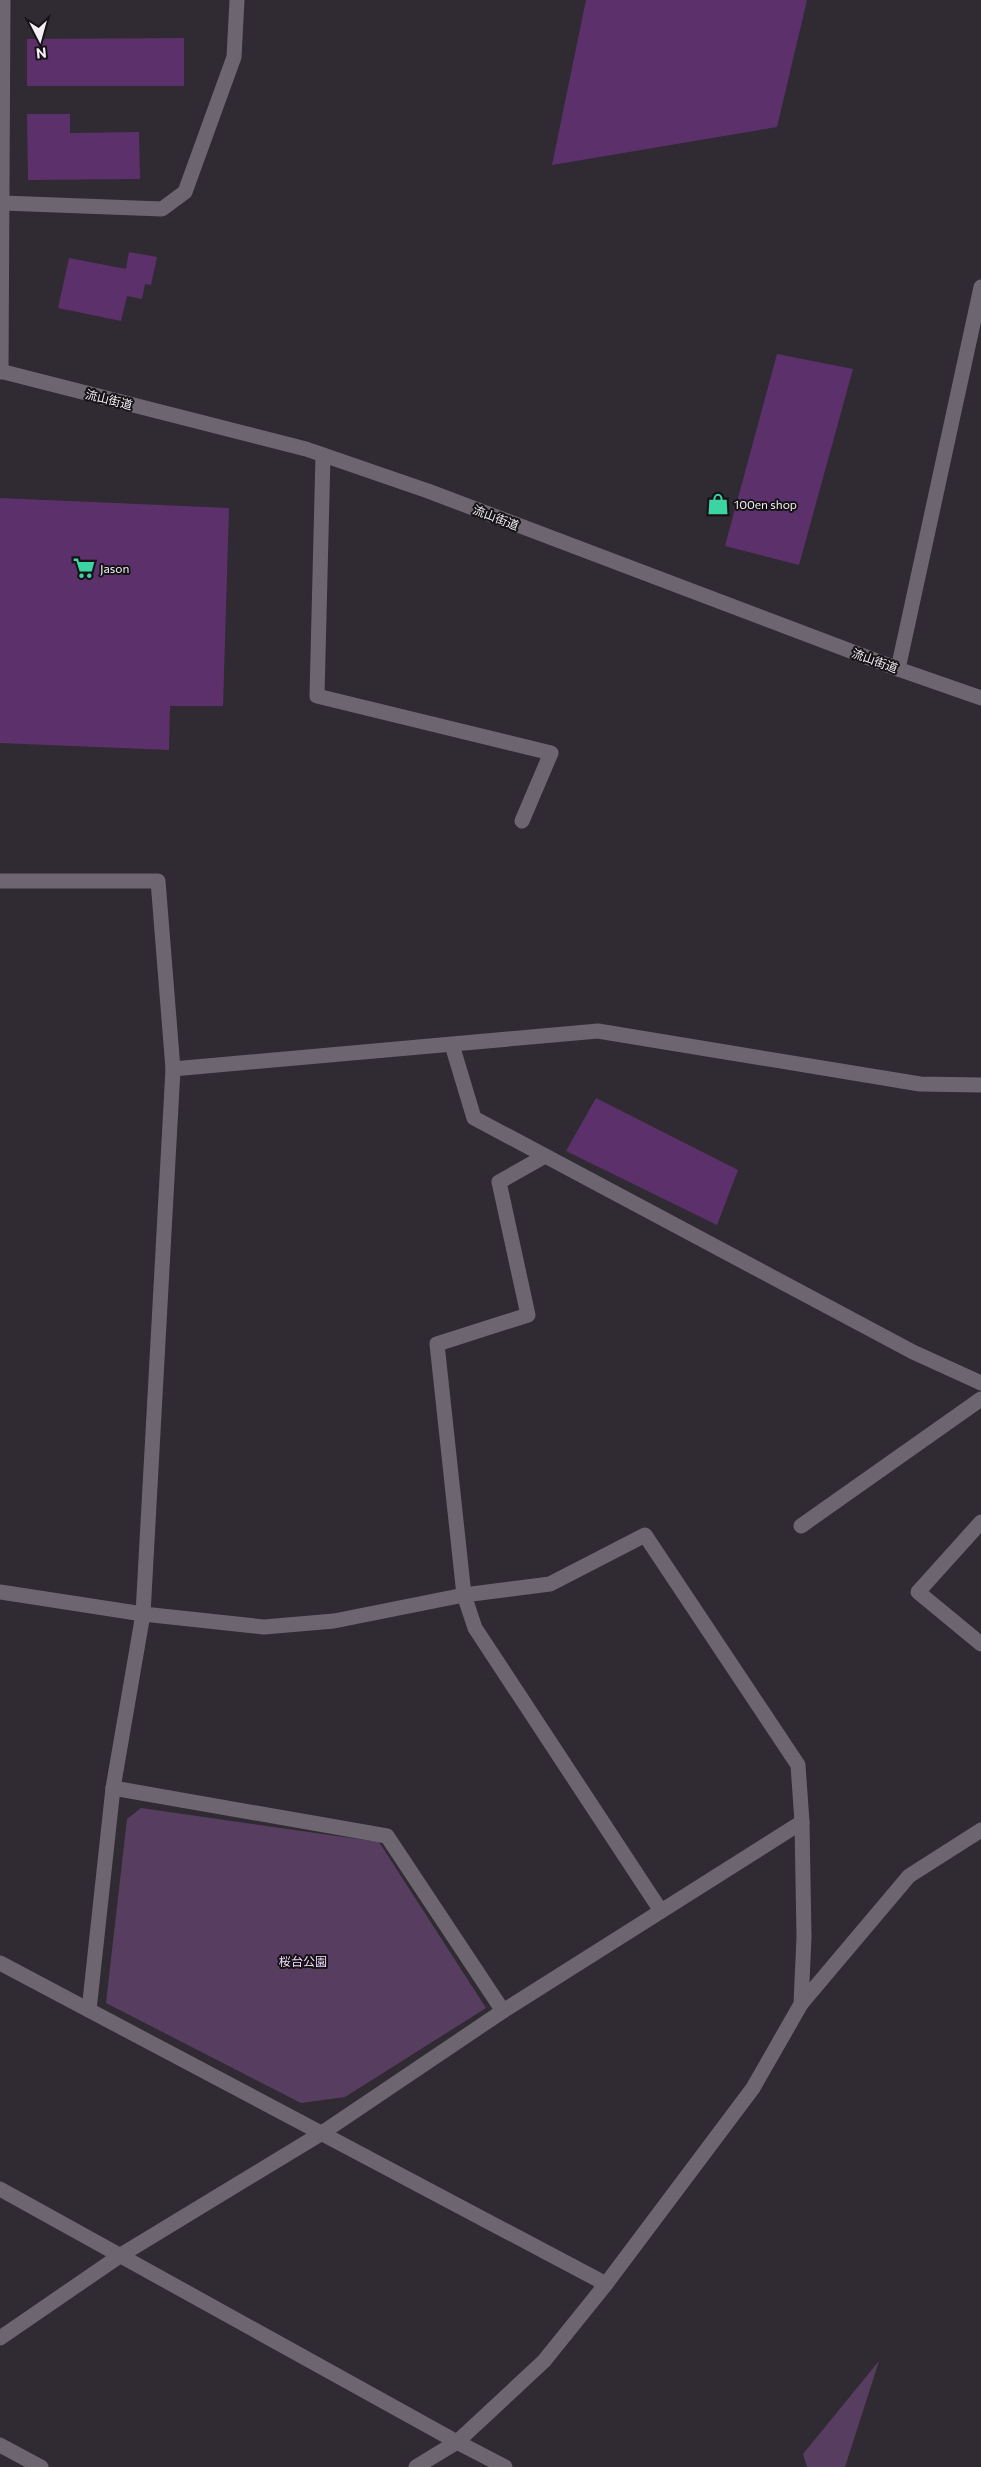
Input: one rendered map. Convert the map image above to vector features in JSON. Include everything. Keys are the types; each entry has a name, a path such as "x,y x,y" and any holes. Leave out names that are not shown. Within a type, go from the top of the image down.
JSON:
{"street":[{"path":"0,372 2,0"},
{"path":"2,203 162,209 185,192 234,57 236,0"},
{"path":"898,669 981,287"},
{"name":"流山街道","path":"0,372 227,428 323,455 428,490 898,669 981,698"},
{"path":"323,455 317,696 551,753 522,820"},
{"path":"0,881 158,882 172,1069 143,1614 113,1788 89,2010"},
{"path":"172,1069 598,1032 920,1084 981,1085"},
{"path":"452,1045 474,1118 913,1352 981,1383"},
{"path":"545,1156 499,1182 528,1315 437,1344 464,1595 475,1628 661,1911"},
{"path":"801,1526 981,1399"},
{"path":"981,1522 918,1592 981,1644"},
{"path":"0,1592 143,1614 264,1627 334,1621 464,1595 550,1584 645,1535 798,1765 802,1822 804,1937 801,2004"},
{"path":"113,1788 387,1836 503,2011"},
{"path":"0,2338 121,2255 322,2133 503,2011 802,1822"},
{"path":"416,2467 457,2442 544,2361 606,2284 753,2088 801,2004 909,1876 981,1830"},
{"path":"0,1963 606,2284"},
{"path":"0,2189 505,2467"},
{"path":"0,2445 41,2467"}],"green space":[{"name":"桜台公園","path":"141,1808 379,1842 486,2008 345,2097 301,2103 106,2003 127,1819"},
{"path":"879,2361 845,2467 807,2467 803,2454"}],"building":[{"path":"586,0 807,0 777,127 552,165"},
{"path":"184,38 184,86 27,86 27,39"},
{"path":"27,114 70,114 70,133 139,132 140,179 28,180"},
{"path":"129,252 157,257 151,285 145,284 142,299 127,296 121,321 58,308 69,258 126,269"},
{"path":"777,354 853,369 799,565 725,546"},
{"path":"0,498 229,508 223,706 170,706 169,750 0,743"},
{"path":"596,1098 738,1170 717,1225 566,1151"}],"place":[{"name":"100en shop","path":"718,504"},
{"name":"Jason","path":"84,568"}]}
